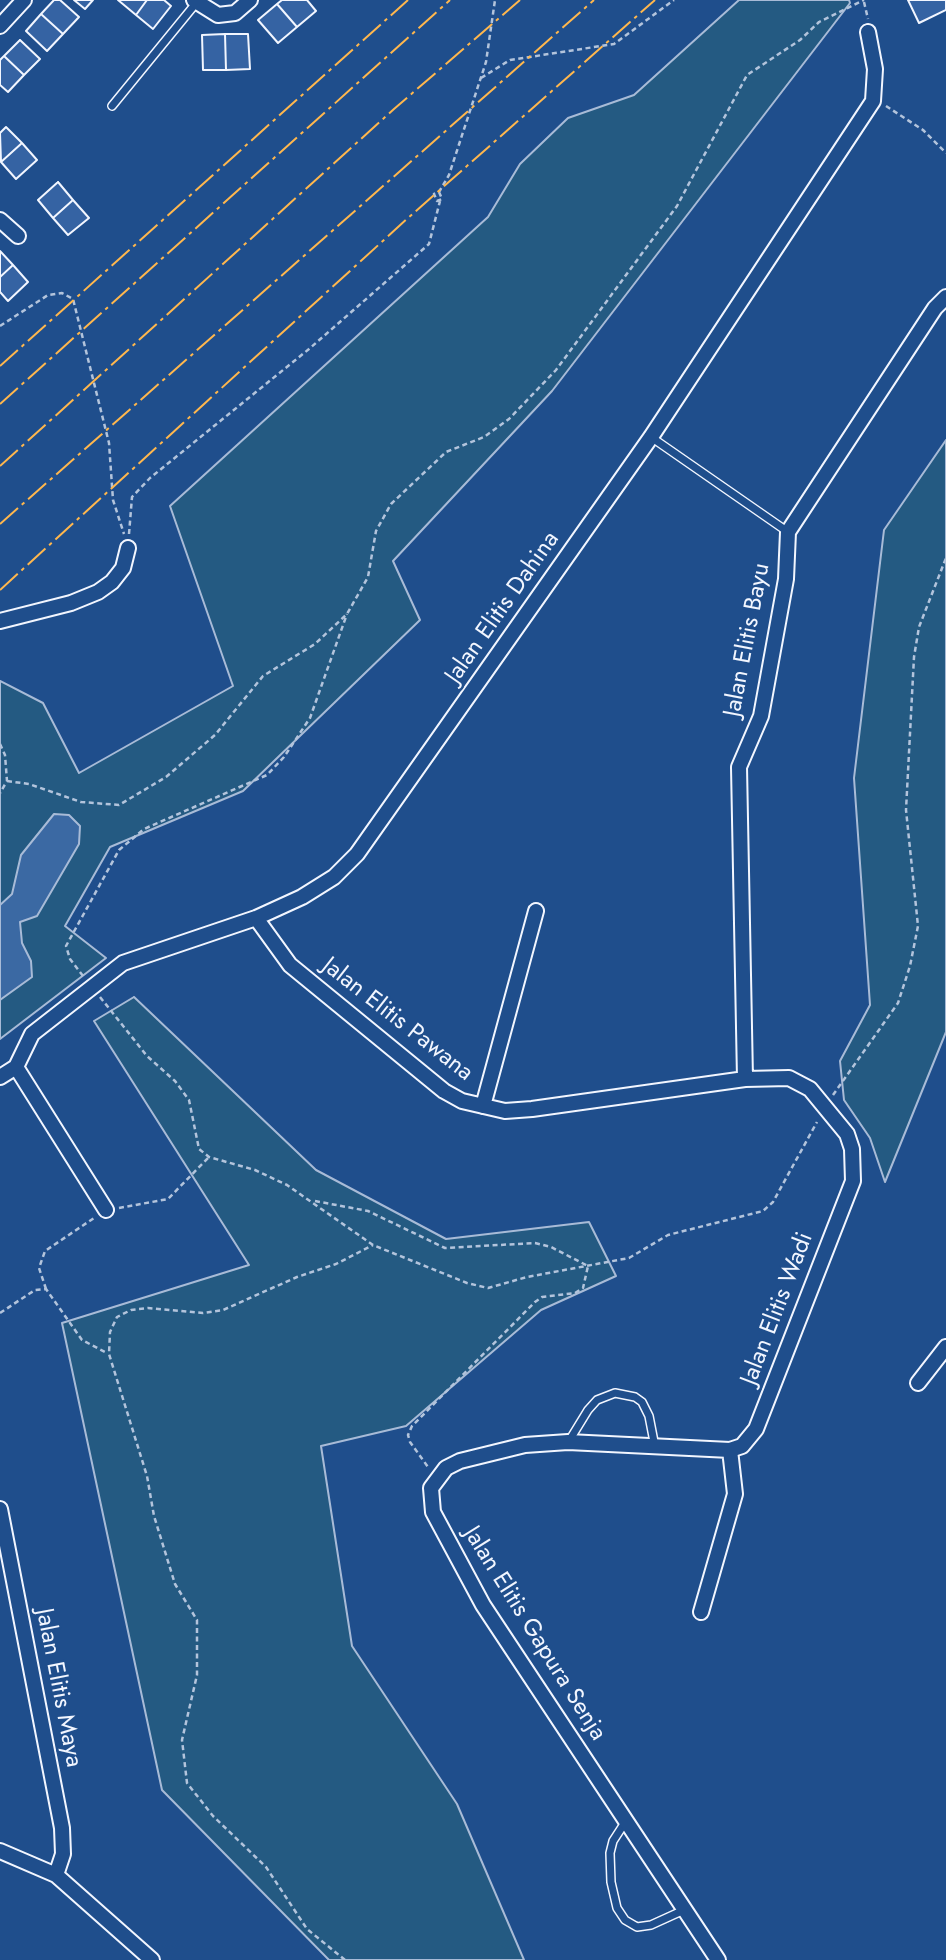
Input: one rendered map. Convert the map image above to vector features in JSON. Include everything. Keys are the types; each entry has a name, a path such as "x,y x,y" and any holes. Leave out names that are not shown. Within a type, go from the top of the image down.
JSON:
{"street":[{"path":"0,26 24,0"},
{"path":"196,1 218,15 235,13 250,0"},
{"path":"868,32 875,69 873,101"},
{"name":"Jalan Elitis Dahina","path":"16,1067 32,1034 91,987 137,956 256,918 302,897 334,877 357,854 651,437 873,101"},
{"path":"0,220 18,236"},
{"name":"Jalan Elitis Bayu","path":"745,1079 739,766 761,716 786,579 788,532 935,308 946,297"},
{"path":"0,621 71,603 98,592 112,582 122,568 128,548"},
{"path":"483,1107 536,911"},
{"name":"Jalan Elitis Pawana","path":"256,918 290,965 444,1091 462,1101 505,1111 532,1109 745,1079"},
{"path":"0,1077 16,1067 106,1210"},
{"name":"Jalan Elitis Wadi","path":"730,1450 742,1446 756,1429 853,1181 852,1149 847,1134 810,1089 789,1078 745,1079"},
{"path":"918,1382 946,1346"},
{"path":"436,1478 460,1461 525,1445 568,1442 730,1450 735,1494 701,1612"},
{"name":"Jalan Elitis Gapura Senja","path":"436,1478 431,1488 431,1499 439,1526 483,1605 718,1960"},
{"name":"Jalan Elitis Maya","path":"0,1509 62,1828 63,1854 56,1875"},
{"path":"0,1851 56,1875 152,1960"}],"lane":[{"path":"112,106 196,1"},
{"path":"651,437 788,532"},
{"path":"568,1442 588,1409 597,1401 615,1393 635,1397 642,1402 649,1416 656,1448"},
{"path":"626,1820 613,1841 610,1853 611,1882 617,1908 625,1920 637,1927 651,1925 684,1910"}],"path":[{"path":"440,201 433,197 449,175 481,78 495,0"},
{"path":"481,78 510,60 614,44 674,0"},
{"path":"864,0 819,22 800,40 747,75 677,206 556,370 509,419 484,437 446,452 391,504 376,531 368,577 347,614 310,718 267,775 241,789 144,829 119,850 66,946 70,959 147,1056 175,1081 189,1100 199,1149 209,1157 255,1170 287,1185 373,1245 467,1283 488,1288 629,1258 668,1234 763,1211 773,1202 825,1106 898,1003 910,966 918,926 906,810 914,657 919,627 946,558"},
{"path":"873,101 893,108 946,153"},
{"path":"128,548 132,497 150,478 309,349 429,244 442,196 439,192"},
{"path":"0,326 48,295 62,293 73,299 81,320 109,443 113,500 128,548"},
{"path":"6,781 29,784 81,802 119,805 166,777 215,735 263,676 315,644 347,614"},
{"path":"0,744 5,755 6,781 0,793"},
{"path":"108,1354 82,1340 46,1289 39,1268 45,1251 106,1210 168,1199 209,1157"},
{"path":"311,1201 368,1211 444,1248 535,1243 551,1247 587,1266"},
{"path":"345,1960 307,1928 266,1867 213,1816 187,1783 182,1741 197,1675 198,1620 175,1584 154,1516 147,1476 108,1354 110,1332 117,1317 131,1310 148,1308 203,1313 223,1310 282,1283 336,1264 373,1245"},
{"path":"436,1478 410,1442 408,1435 412,1426 535,1302 542,1297 575,1293 583,1288 587,1266"},
{"path":"0,1313 35,1290 46,1289"}],"shaded area":[{"path":"739,0 849,0 850,3 552,391 393,561 420,620 243,791 110,847 65,926 106,958 0,1039 0,681 43,703 79,773 233,686 170,506 488,217 520,164 568,118 634,95"},
{"path":"946,440 946,1032 885,1182 870,1138 844,1100 840,1061 870,1005 854,778 884,530"},
{"path":"54,814 69,815 80,826 79,844 37,916 20,922 22,943 31,961 32,977 0,1000 0,905 12,894 21,855"},
{"path":"134,997 316,1170 446,1239 589,1222 616,1276 541,1310 406,1426 321,1446 352,1646 457,1804 524,1960 329,1960 162,1790 62,1323 249,1265 94,1021"}],"building":[{"path":"54,0 60,0 79,17 63,34 41,14"},
{"path":"74,0 93,0 85,9"},
{"path":"118,0 147,0 136,15"},
{"path":"147,0 164,0 171,6 153,29 136,15"},
{"path":"282,0 307,0 316,11 297,27 277,4"},
{"path":"908,0 946,0 946,10 919,23"},
{"path":"277,4 297,27 278,43 258,20"},
{"path":"41,14 63,34 47,51 26,31"},
{"path":"225,34 248,34 250,69 226,70"},
{"path":"225,34 226,70 203,70 202,35"},
{"path":"20,40 40,59 24,75 4,56"},
{"path":"4,56 24,75 8,92 0,85 0,60"},
{"path":"6,127 22,143 1,162 0,133"},
{"path":"22,143 37,160 16,179 1,162"},
{"path":"58,182 73,200 53,218 38,200"},
{"path":"73,200 89,218 68,235 53,218"},
{"path":"0,251 13,265 0,277"},
{"path":"13,265 28,282 8,301 0,292 0,277"}],"power":[{"path":"0,366 408,0"},
{"path":"0,404 450,0"},
{"path":"0,466 394,109 520,0"},
{"path":"0,524 594,0"},
{"path":"0,590 408,218 655,0"}]}
